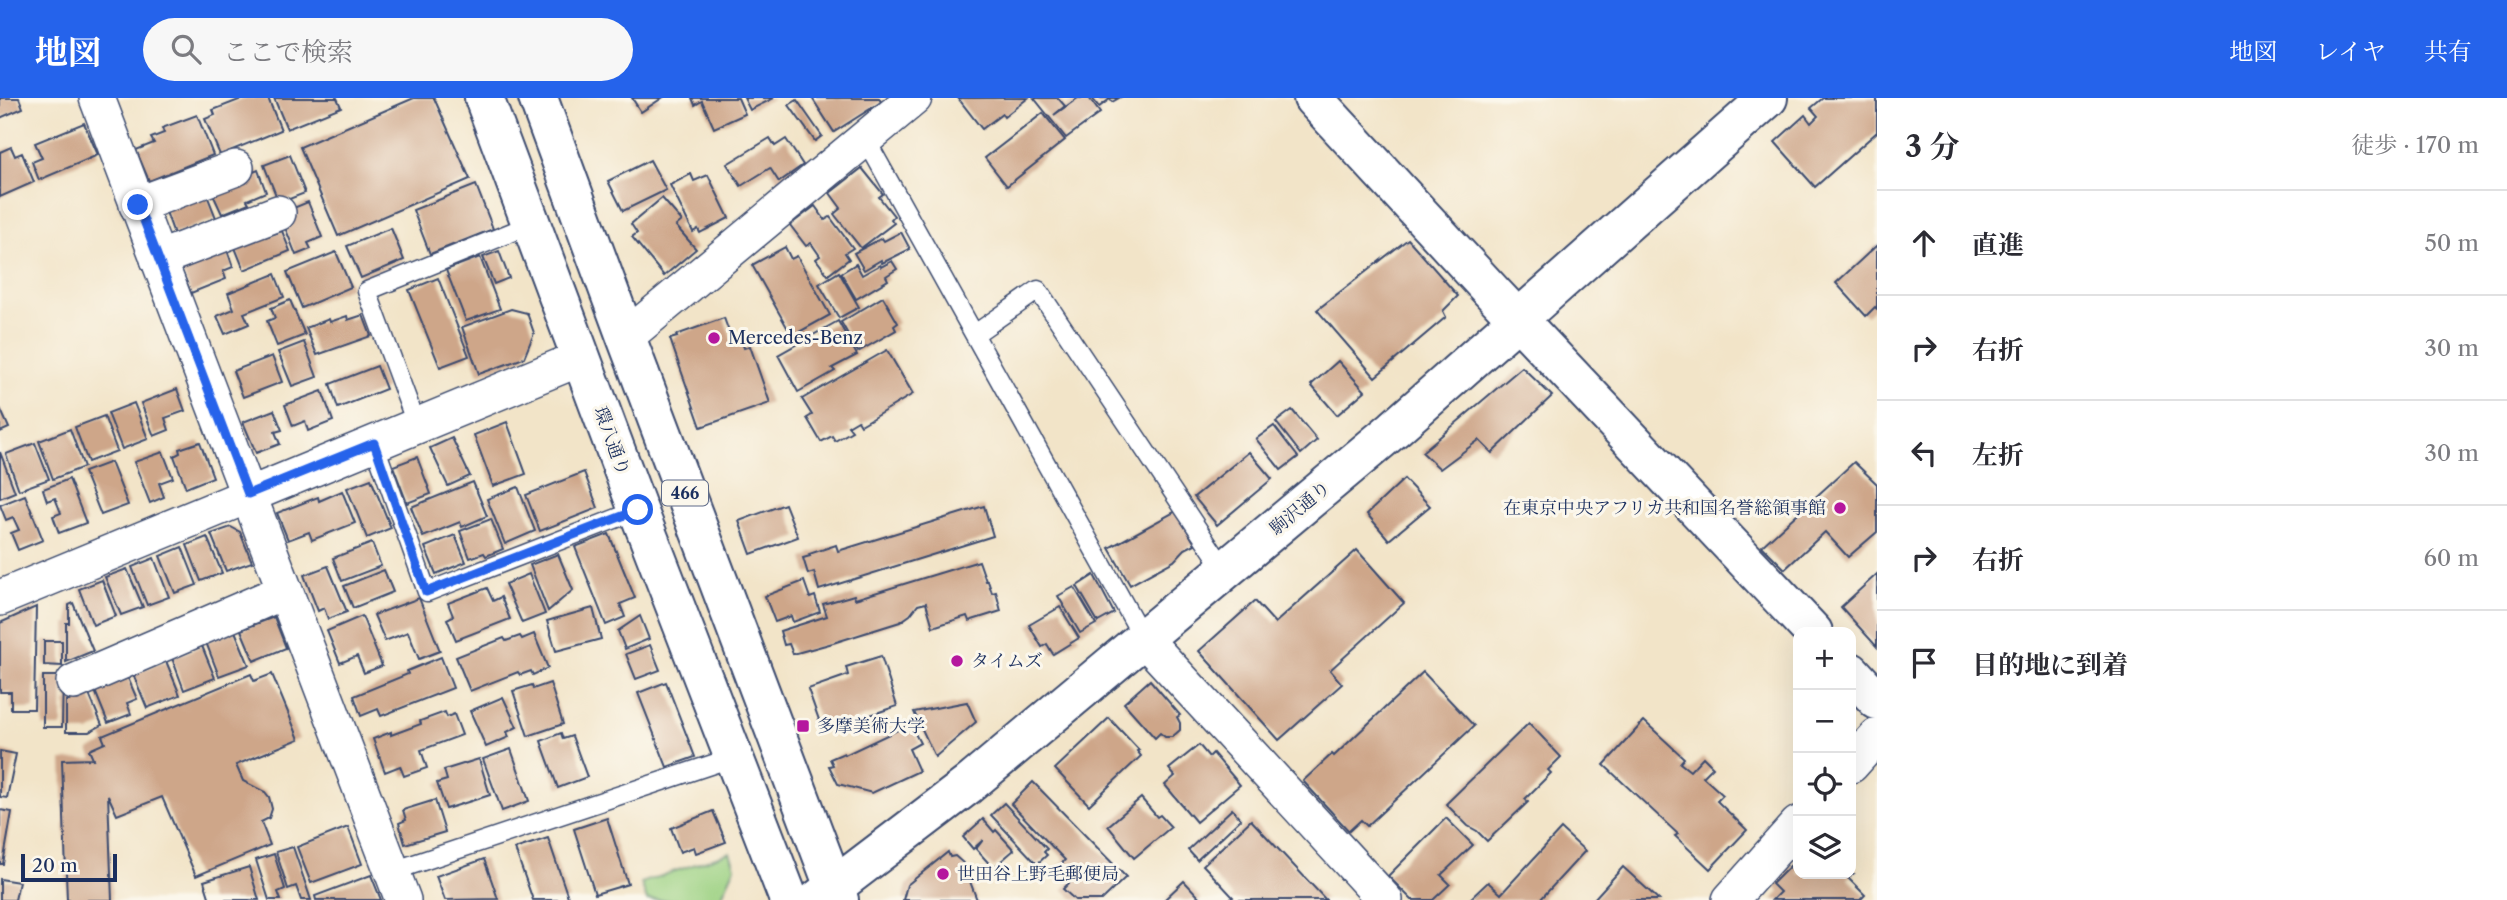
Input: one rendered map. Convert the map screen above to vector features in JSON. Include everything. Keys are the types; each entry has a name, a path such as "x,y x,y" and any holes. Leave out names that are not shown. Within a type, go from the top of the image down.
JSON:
{"main road":[{"name":"環八通り","path":"484,98 638,510 789,900"},
{"path":"1313,98 1808,627"},
{"name":"駒沢通り","path":"830,896 968,785 1394,429 1768,98"},
{"name":"466","path":"546,105 626,337 830,896"},
{"path":"1856,677 1877,700"}],"street":[{"path":"97,98 398,886"},
{"path":"626,337 914,98"},
{"path":"138,205 236,168"},
{"path":"158,259 278,213"},
{"path":"0,597 582,358"},
{"path":"74,682 285,592"},
{"path":"1143,638 1385,900"},
{"path":"1856,759 1877,736"},
{"path":"1730,900 1793,830"}],"lane":[{"path":"865,138 1143,638"},
{"path":"417,426 367,290 532,224"},
{"path":"975,334 1038,289 1225,570"},
{"path":"374,443 426,592 638,510"},
{"path":"398,886 734,757"}],"green space":[{"path":"730,852 735,867 720,900 647,900 641,883"}],"building":[{"path":"0,98 19,98 23,108 0,118"},
{"path":"244,98 268,98 281,130 220,155 205,119 215,115 213,110"},
{"path":"274,98 337,98 341,107 287,129"},
{"path":"414,98 434,98 470,179 338,236 300,147"},
{"path":"632,98 662,98 641,112"},
{"path":"692,98 738,98 745,114 714,128 702,101 695,105"},
{"path":"744,98 774,98 750,110"},
{"path":"812,98 879,98 881,102 834,132"},
{"path":"958,98 1028,98 1004,117 1002,114 982,129"},
{"path":"1034,98 1058,98 1065,106 1054,115 1078,98 1089,98 1100,113 1066,138"},
{"path":"1092,98 1119,98 1112,102 1110,99 1099,107"},
{"path":"1823,98 1877,98 1877,132 1815,187 1775,142 1805,115 1811,123 1818,116 1811,108"},
{"path":"797,100 822,136 815,141 789,105"},
{"path":"1043,113 1065,140 1007,186 985,158"},
{"path":"197,115 213,155 149,181 136,150 154,143 151,138 164,133 162,128"},
{"path":"84,123 98,155 39,180 32,162 42,158 35,143"},
{"path":"770,138 775,146 786,139 803,165 779,182 770,168 741,186 727,164"},
{"path":"11,147 15,156 22,153 34,182 0,197 0,152"},
{"path":"290,155 305,193 279,203 264,165"},
{"path":"650,160 666,190 623,211 608,181"},
{"path":"862,168 883,194 879,197 894,216 891,219 894,223 861,248 834,214 841,208 830,193"},
{"path":"258,170 266,192 247,200 249,203 222,214 211,190"},
{"path":"691,174 694,181 708,175 729,218 700,233 698,229 693,232 670,185"},
{"path":"476,185 493,229 430,254 413,210"},
{"path":"205,190 216,218 174,234 164,206"},
{"path":"662,198 682,221 676,226 696,249 664,276 632,237 637,233 631,224"},
{"path":"308,202 322,237 308,243 311,249 296,255 283,222 291,209"},
{"path":"815,206 825,220 830,217 853,248 845,253 849,259 828,275 816,259 820,256 811,243 806,246 790,225"},
{"path":"391,228 404,260 361,278 347,246"},
{"path":"282,231 290,251 244,270 234,245 263,233 265,237"},
{"path":"901,232 910,249 864,270 854,253 882,238 884,241"},
{"path":"1408,239 1458,296 1443,311 1446,317 1375,377 1317,310"},
{"path":"1877,245 1877,309 1875,307 1866,316 1836,283"},
{"path":"785,247 791,259 797,256 830,315 792,336 752,265"},
{"path":"227,250 233,267 223,271 226,279 191,293 181,269"},
{"path":"499,251 509,278 494,284 483,257"},
{"path":"336,252 351,287 302,308 287,272"},
{"path":"480,257 500,309 466,321 446,270"},
{"path":"892,261 897,269 886,276 888,280 856,299 841,273 856,264 862,275"},
{"path":"839,272 859,307 839,318 819,284"},
{"path":"275,274 284,297 244,313 249,324 225,334 217,316 234,309 228,293"},
{"path":"438,278 469,356 440,367 409,290"},
{"path":"883,297 898,323 894,326 896,330 858,352 841,322"},
{"path":"290,300 305,335 277,346 267,321 275,318 271,308"},
{"path":"511,309 527,313 534,333 524,358 479,374 462,327"},
{"path":"363,315 371,336 317,355 306,328 329,319 330,322 347,316 348,320"},
{"path":"724,318 733,343 741,340 744,348 750,346 770,403 701,427 670,339"},
{"path":"838,321 857,355 832,368 835,371 798,392 778,355"},
{"path":"304,342 317,377 292,386 278,352"},
{"path":"887,350 913,394 861,425 858,420 848,426 852,431 835,441 832,436 821,442 807,418 812,415 802,399"},
{"path":"272,356 282,382 243,397 233,371"},
{"path":"1338,361 1365,391 1337,415 1311,385"},
{"path":"377,366 386,389 338,408 330,384"},
{"path":"1522,367 1552,396 1492,453 1479,440 1440,469 1422,452"},
{"path":"177,389 185,411 165,418 169,430 154,436 141,403"},
{"path":"322,391 333,421 308,431 305,421 293,426 285,405"},
{"path":"134,403 148,439 122,449 108,413"},
{"path":"0,408 9,428 0,432"},
{"path":"274,410 282,430 275,432 280,444 256,453 243,422"},
{"path":"1292,410 1317,440 1301,454 1276,422"},
{"path":"104,416 117,451 88,462 75,427"},
{"path":"507,422 526,474 493,486 474,435"},
{"path":"1274,426 1298,457 1281,470 1256,439"},
{"path":"70,429 84,467 53,479 39,441"},
{"path":"452,438 470,476 448,486 430,448"},
{"path":"200,442 213,477 186,488 174,456 180,453 179,449"},
{"path":"35,443 49,479 19,490 6,454"},
{"path":"0,452 15,492 0,498"},
{"path":"163,452 173,478 159,483 164,497 150,503 134,462"},
{"path":"1249,452 1272,479 1217,525 1194,497"},
{"path":"417,457 431,494 407,503 393,466"},
{"path":"111,462 128,505 101,515 84,472"},
{"name":"在東京中央アフリカ共和国名誉総領事館","path":"1854,462 1877,484 1877,532 1848,557 1825,532 1785,569 1762,546"},
{"path":"584,472 598,508 540,531 526,495"},
{"path":"69,479 86,523 59,533 53,516 61,513 55,498 47,501 43,489"},
{"path":"371,479 391,528 367,538 347,488"},
{"path":"1404,479 1430,506 1389,540 1367,514"},
{"path":"473,482 487,516 462,527 460,522 423,537 411,507"},
{"path":"518,487 535,531 505,544 487,499"},
{"path":"342,491 355,523 312,540 309,532 288,540 277,513"},
{"path":"25,495 43,540 18,550 11,533 19,530 13,517 6,520 0,505"},
{"path":"785,504 798,537 751,554 739,521"},
{"path":"984,506 993,536 819,590 814,572 808,574 803,558 810,556 809,554 836,545 838,551"},
{"path":"1176,511 1195,544 1185,549 1174,561 1130,585 1109,548"},
{"path":"491,519 503,549 486,556 484,553 470,558 460,531"},
{"path":"231,527 240,532 252,562 226,571 211,534"},
{"path":"609,534 635,598 620,604 625,617 606,625 575,547"},
{"path":"455,535 466,562 436,574 425,547"},
{"path":"207,537 222,573 201,581 187,545"},
{"path":"372,543 381,566 342,581 333,558"},
{"path":"182,547 197,585 175,593 160,556"},
{"path":"1357,550 1404,603 1330,670 1342,684 1279,740 1199,651 1255,601 1275,623"},
{"path":"558,554 573,590 548,611 530,565"},
{"path":"154,558 169,597 147,605 132,567"},
{"path":"979,561 992,593 996,592 1001,611 969,621 967,616 933,627 926,603 918,605 900,622 833,643 793,654 789,644 784,645 780,631 827,616 823,604 854,595 855,599"},
{"path":"328,566 347,612 328,619 324,608 318,611 304,575"},
{"path":"127,569 143,607 121,615 105,577"},
{"path":"384,570 393,592 353,608 344,586"},
{"path":"529,574 545,614 522,623 505,584"},
{"path":"1877,574 1877,647 1841,607"},
{"path":"1094,575 1114,613 1098,622 1077,586"},
{"path":"102,580 116,616 93,625 79,589"},
{"path":"804,581 810,598 815,596 820,612 793,622 791,616 775,622 765,596"},
{"path":"1074,587 1096,624 1080,633 1058,596"},
{"path":"487,588 493,601 501,597 510,619 456,640 447,619 453,616 448,603"},
{"path":"419,598 440,651 419,659 408,632 385,641 374,615"},
{"path":"73,603 93,651 66,662 66,623 69,623 69,605"},
{"path":"36,607 34,709 11,709 11,692 0,692 0,623"},
{"path":"1060,607 1079,638 1053,654 1047,644 1042,647 1029,625"},
{"path":"593,608 601,639 556,651 547,621"},
{"path":"362,616 382,666 364,673 357,656 340,663 327,631"},
{"path":"640,616 649,639 625,649 618,631"},
{"path":"274,617 286,648 254,661 241,630"},
{"path":"235,631 249,665 219,676 206,642"},
{"path":"534,634 548,668 533,675 531,671 520,675 518,672 470,691 456,657 504,638 506,641 520,636 522,639"},
{"path":"44,641 62,641 62,666 44,665"},
{"path":"650,645 660,670 636,679 626,654"},
{"path":"202,646 215,678 184,690 172,658"},
{"path":"881,656 897,706 823,731 808,689 848,675 846,667"},
{"path":"441,657 453,688 381,716 378,709 361,716 354,696"},
{"path":"166,661 180,695 147,708 133,674"},
{"path":"1423,672 1474,726 1367,826 1361,820 1349,831 1303,781 1332,754 1334,756"},
{"path":"251,674 254,681 272,674 299,739 236,765 243,781 265,792 269,797 272,809 269,818 261,822 270,845 196,876 162,797 117,815 108,795 112,900 67,900 62,760 93,759 89,750 105,743 102,736"},
{"path":"43,676 63,676 62,727 43,727"},
{"path":"128,678 137,699 127,703 131,714 108,723 95,691"},
{"path":"1150,680 1180,715 1177,717 1180,730 1172,737 1165,737 1160,733 1155,738 1124,703"},
{"path":"666,682 695,757 667,767 638,693"},
{"path":"550,683 563,724 528,736 513,691 532,685 533,689"},
{"path":"86,687 102,725 89,732 66,732 66,701 69,701 66,695"},
{"path":"503,697 517,727 507,732 509,737 486,747 470,711"},
{"path":"967,702 976,722 935,757 914,712"},
{"path":"445,712 447,717 454,714 462,735 421,750 427,768 404,776 400,766 385,772 373,739 421,724 420,721"},
{"path":"1109,718 1139,750 1137,751 1141,756 1089,805 1055,769"},
{"path":"1644,721 1684,758 1680,763 1690,771 1703,757 1713,767 1703,777 1723,795 1717,801 1747,830 1710,869 1675,836 1678,834 1604,765"},
{"path":"1529,723 1561,757 1548,770 1551,773 1525,799 1528,802 1487,841 1446,804"},
{"path":"910,724 920,743 909,749 919,771 872,793 838,784 829,766 833,765 830,759 844,753 845,755"},
{"path":"561,733 563,739 572,736 587,777 558,788 541,741"},
{"path":"1199,745 1209,757 1213,753 1240,785 1196,822 1165,785 1175,776 1169,769"},
{"path":"511,749 529,801 502,811 483,759"},
{"path":"0,751 16,754 7,798 0,797"},
{"path":"479,759 490,795 446,809 437,783 447,780 444,770"},
{"path":"1033,782 1126,877 1102,900 1075,900 1063,889 1071,881 1058,867 1065,860 1011,804"},
{"path":"1141,798 1157,817 1160,815 1171,827 1134,858 1108,826"},
{"path":"435,800 445,832 405,844 399,823 406,820 403,810"},
{"path":"1004,803 1047,849 1044,852 1047,855 1037,864 991,815"},
{"path":"1232,809 1241,819 1197,860 1188,850"},
{"path":"0,810 12,812 3,864 0,864"},
{"path":"713,811 726,842 696,853 694,847 680,852 671,828"},
{"path":"607,818 628,884 595,894 574,829"},
{"path":"1446,818 1473,845 1441,875 1450,884 1433,900 1412,900 1388,876"},
{"path":"983,819 1014,850 993,868 976,849 983,840 973,849 963,837"},
{"path":"1251,820 1326,900 1229,900 1233,897 1203,865"},
{"path":"348,827 362,864 311,883 297,847"},
{"path":"1561,829 1585,851 1540,900 1469,900 1488,882 1501,894"},
{"path":"548,838 569,900 533,900 515,849"},
{"path":"293,847 311,900 301,900 296,886 288,889 276,852"},
{"name":"世田谷上野毛郵便局","path":"948,852 950,857 955,856 963,863 977,900 903,900 907,885"},
{"path":"274,854 285,889 278,892 281,900 269,900 256,860"},
{"path":"484,859 498,899 445,900 436,876"},
{"path":"1792,864 1793,879 1849,879 1865,895 1860,900 1772,900 1780,892 1772,884"},
{"path":"249,867 259,900 210,900 204,881"},
{"path":"1623,867 1659,900 1593,900"},
{"path":"371,875 381,900 316,900 315,896"},
{"path":"0,879 19,882 15,900 0,900"},
{"path":"1184,881 1202,900 1164,900"}],"place":[{"name":"Mercedes-Benz","path":"714,338"},
{"name":"在東京中央アフリカ共和国名誉総領事館","path":"1840,508"},
{"name":"タイムズ","path":"957,661"},
{"name":"多摩美術大学","path":"803,726"},
{"name":"世田谷上野毛郵便局","path":"943,874"}],"route":[{"path":"138,205 248,494 374,443 426,592 638,510"}]}
